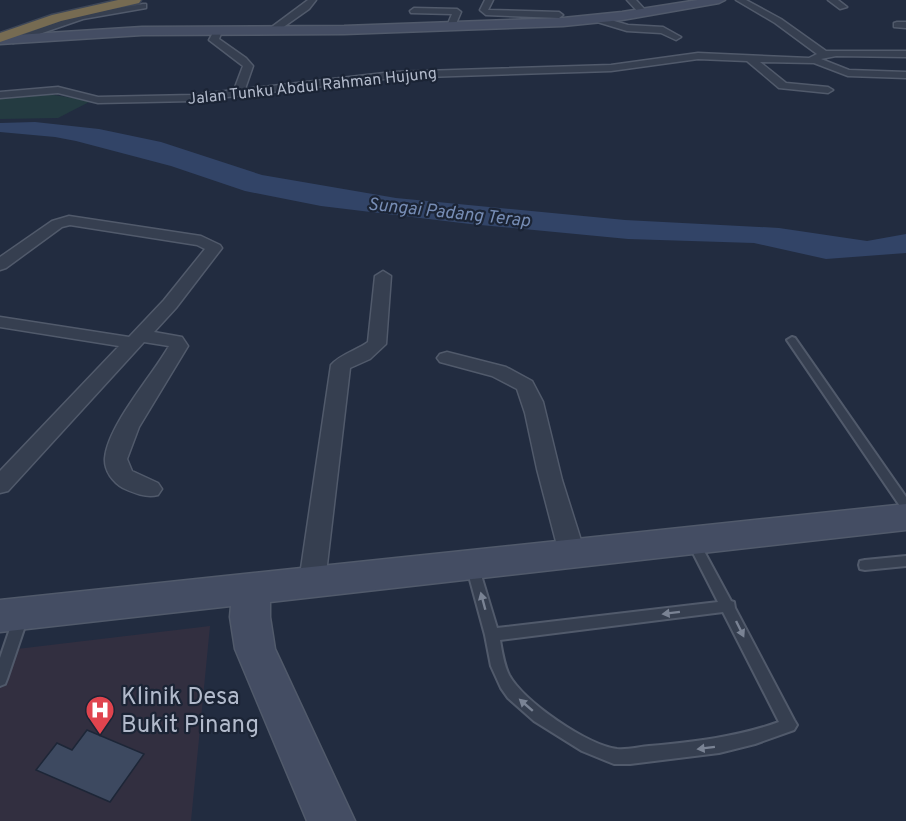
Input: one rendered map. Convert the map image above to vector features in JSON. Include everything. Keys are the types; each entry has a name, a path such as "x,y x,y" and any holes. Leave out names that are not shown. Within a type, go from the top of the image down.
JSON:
{"highway":[{"path":"0,32 48,17 125,0"},
{"path":"4,39 57,18 139,3"}],"street":[{"path":"272,31 306,7 312,0"},
{"path":"489,0 484,10 486,12 532,19 597,19 719,0"},
{"path":"632,0 643,12"},
{"path":"740,0 778,21 819,57 848,73 906,75"},
{"path":"832,0 843,8"},
{"path":"414,11 457,12 451,26"},
{"path":"4,39 142,31 272,31 451,26 560,15"},
{"path":"597,19 627,28 663,30 676,37"},
{"path":"218,31 214,38 216,42 234,52 248,66 238,93"},
{"name":"Jalan Tunku Abdul Rahman Hujung","path":"0,95 58,90 92,99 109,100 202,98 423,73 625,66 677,57 819,57 906,54"},
{"path":"748,57 783,86 828,90"},
{"path":"0,265 64,220 201,241 213,246 214,250 136,340 0,485"},
{"path":"312,582 340,365 363,355 377,344 383,276"},
{"path":"0,322 136,340 175,341 178,346 141,405 116,458 119,472 127,480 150,489"},
{"path":"447,358 514,378 525,386 532,398 548,468 572,553"},
{"path":"11,615 906,517"},
{"path":"252,589 250,617 255,649 331,821"}],"lane":[{"path":"792,340 906,506"},
{"path":"472,565 492,635 498,667 506,685 542,718 563,733 615,756 716,746 768,734 789,725 693,540"},
{"path":"865,565 906,561"},
{"path":"492,635 729,606"},
{"path":"0,679 11,615"}],"shaded area":[{"name":"Klinik Desa Bukit Pinang","path":"210,626 191,821 0,821 0,651"}],"green space":[{"path":"48,94 91,101 58,118 0,119 0,97"}],"water":[{"name":"Sungai Padang Terap","path":"35,122 99,129 161,142 262,175 396,198 625,220 779,228 867,241 906,234 906,253 826,259 754,243 628,239 470,224 321,206 245,191 171,166 76,141 0,132 0,123"}],"building":[{"path":"87,730 144,754 110,802 36,770 57,743 72,750"}],"place":[{"name":"Klinik Desa Bukit Pinang","path":"100,736"}]}
